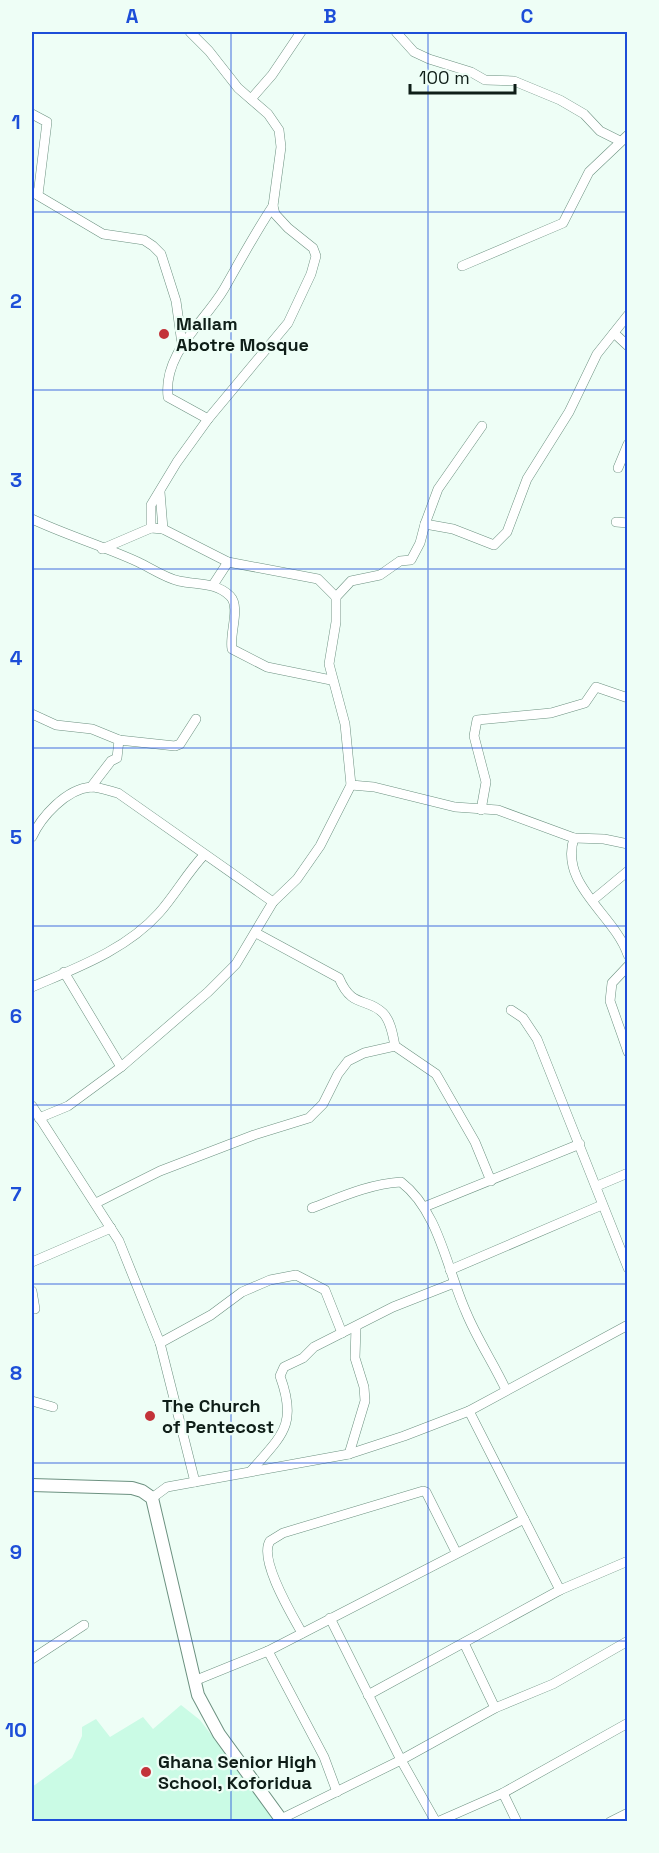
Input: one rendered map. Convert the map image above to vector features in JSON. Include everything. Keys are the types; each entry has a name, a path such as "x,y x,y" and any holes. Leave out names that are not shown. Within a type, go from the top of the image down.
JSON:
{"main road":[{"path":"32,1485 132,1488 152,1498 194,1681 206,1712 219,1734 282,1820"}],"street":[{"path":"152,528 151,505 177,462 208,420 288,322 311,274 316,256 313,248 275,214 273,206 281,147 279,130 268,114 238,88 209,51 190,32"},
{"path":"251,99 272,75 301,32"},
{"path":"396,32 404,44 421,56 471,72 484,80 514,81 560,100 584,114 600,131 624,138 589,172 563,223 462,266"},
{"path":"32,114 47,122 35,194 103,234 144,240 161,254 176,301 182,344"},
{"path":"208,420 168,397 168,377 182,344 223,291 273,206"},
{"path":"424,524 453,530 494,545 507,532 527,479 569,412 597,354 627,315"},
{"path":"614,333 627,346"},
{"path":"39,1118 68,1106 121,1067 176,1022 236,964 273,902 297,879 320,846 351,785 345,724 340,700 331,680 329,664 336,622 336,597 351,581 380,575 400,561 411,560 420,543 424,524 438,489 482,426"},
{"path":"618,468 627,444"},
{"path":"160,492 163,529"},
{"path":"32,519 136,561 176,581 213,585 231,596 236,604 230,637 232,649 267,667 331,680"},
{"path":"616,522 627,524"},
{"path":"102,549 152,528 163,529 228,562 318,579 336,597"},
{"path":"213,585 228,562"},
{"path":"481,810 486,782 474,736 477,720 551,713 585,703 596,687 627,698"},
{"path":"32,714 56,725 92,729 119,740 175,746 180,744 196,719"},
{"path":"32,837 38,822 70,795 91,787 111,760 117,758 119,740"},
{"path":"351,785 374,787 447,805 498,810 524,817 574,838 604,839 627,844"},
{"path":"91,787 118,793 273,902"},
{"path":"574,838 570,851 571,864 580,885 618,934 627,955"},
{"path":"32,987 117,947 140,932 160,913 188,871 204,855"},
{"path":"593,900 627,871"},
{"path":"256,933 339,978 345,992 383,1013 392,1031 394,1046"},
{"path":"627,966 612,983 610,1001 627,1052"},
{"path":"64,972 121,1067"},
{"path":"511,1010 532,1028 597,1186 602,1205 627,1268"},
{"path":"96,1203 160,1171 254,1135 309,1118 323,1104 338,1074 348,1061 364,1053 394,1046 436,1074 475,1142 491,1181"},
{"path":"32,1106 119,1241 160,1342 195,1482"},
{"path":"424,1207 580,1144"},
{"path":"597,1186 627,1173"},
{"path":"312,1208 344,1194 400,1182 424,1207 467,1315 506,1390"},
{"path":"450,1270 602,1205"},
{"path":"32,1262 111,1228"},
{"path":"160,1342 211,1315 242,1292 270,1280 296,1275 325,1290 342,1333"},
{"path":"251,1471 283,1432 288,1418 288,1399 280,1376 284,1367 303,1358 314,1347 393,1307 454,1282"},
{"path":"32,1291 35,1309"},
{"path":"152,1498 167,1487 349,1454 469,1412 627,1325"},
{"path":"349,1454 365,1401 364,1387 355,1358 356,1327"},
{"path":"32,1401 53,1407"},
{"path":"469,1412 560,1590"},
{"path":"302,1633 278,1585 266,1553 270,1541 283,1533 423,1491 426,1492 456,1552"},
{"path":"194,1681 268,1651 456,1552 524,1519"},
{"path":"368,1695 560,1590 627,1560"},
{"path":"330,1618 401,1760 437,1821 503,1793 627,1723"},
{"path":"32,1659 84,1625"},
{"path":"282,1820 401,1760 495,1708 553,1684 627,1641"},
{"path":"464,1643 495,1708"},
{"path":"268,1651 324,1757 338,1792"},
{"path":"503,1793 517,1821"},
{"path":"610,1821 627,1813"}],"shaded area":[{"name":"Ghana Senior High School, Koforidua","path":"181,1705 200,1720 277,1821 32,1821 32,1787 72,1758 82,1736 82,1727 96,1719 110,1737 143,1717 153,1729"}],"place":[{"name":"Mallam Abotre Mosque","path":"164,334"},
{"name":"The Church of Pentecost","path":"150,1416"},
{"name":"Ghana Senior High School, Koforidua","path":"146,1772"}]}
